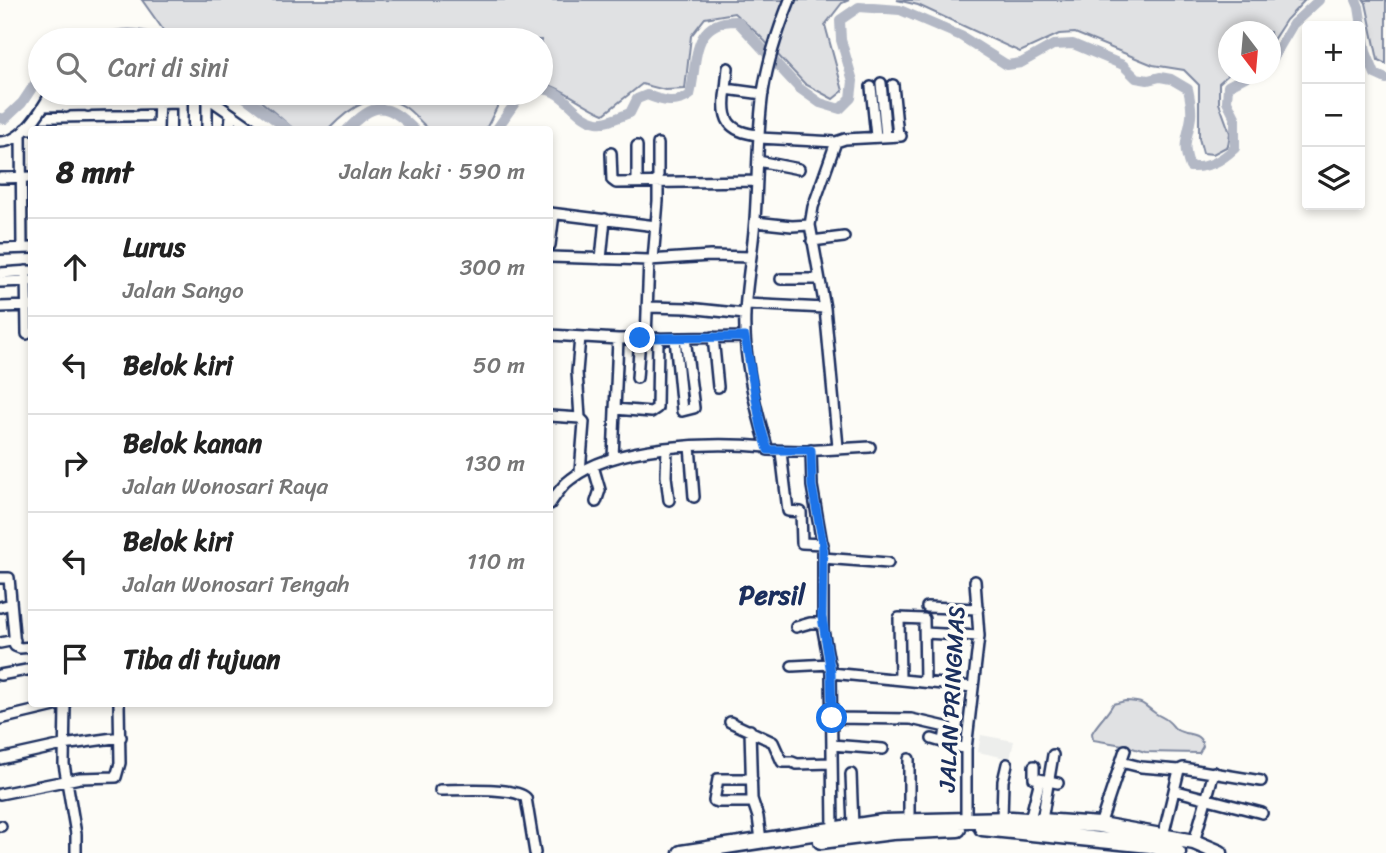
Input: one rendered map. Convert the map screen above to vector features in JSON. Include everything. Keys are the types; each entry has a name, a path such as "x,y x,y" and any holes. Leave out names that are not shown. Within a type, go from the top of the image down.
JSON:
{"highway":[{"path":"681,853 761,840 834,841 853,826 883,822 1002,819 1100,825 1194,842 1220,853"},
{"path":"733,853 891,832 986,828 1150,845 1178,853"}],"street":[{"path":"767,449 745,337 745,309 755,222 763,94 771,53 790,0"},
{"path":"728,68 724,111 730,125 744,134 759,137 836,142 900,136 893,90 882,97"},
{"path":"876,85 882,97 881,136 876,85"},
{"path":"726,89 763,94"},
{"path":"0,142 9,141 23,131 44,106 135,105"},
{"path":"158,105 158,126"},
{"path":"181,105 183,126"},
{"path":"205,105 207,126"},
{"path":"218,105 248,126"},
{"path":"230,126 231,114"},
{"path":"23,131 28,131"},
{"path":"0,249 27,248 27,154 23,131"},
{"path":"836,142 813,207 810,225 825,308 838,447"},
{"path":"637,378 656,226 658,144"},
{"path":"637,146 637,181"},
{"path":"611,153 614,182 757,181"},
{"path":"758,161 799,169"},
{"path":"0,178 27,178"},
{"path":"553,214 656,226"},
{"path":"601,259 605,219"},
{"path":"755,222 810,225"},
{"path":"812,240 844,237"},
{"path":"553,257 651,260 710,256 751,257"},
{"path":"0,273 28,276"},
{"path":"0,282 28,276"},
{"path":"781,279 819,279"},
{"path":"0,307 28,306"},
{"path":"647,307 825,308"},
{"path":"27,334 28,320"},
{"path":"553,335 618,339 745,337"},
{"path":"580,337 577,372 580,418 584,422 580,472"},
{"path":"713,337 718,387"},
{"path":"614,409 651,412 657,408 658,338"},
{"path":"680,338 694,408"},
{"path":"613,458 618,339"},
{"path":"553,416 580,418"},
{"path":"553,500 580,472 613,458 645,450 690,446 781,452 870,447"},
{"path":"690,446 694,497"},
{"path":"667,448 669,500"},
{"path":"811,450 812,486 823,544 823,623 830,669 834,841"},
{"path":"781,452 788,511 801,512 802,543 823,544"},
{"path":"593,466 600,490 596,502"},
{"path":"823,558 888,563"},
{"path":"0,578 9,578 17,647 28,647"},
{"name":"JALAN PRINGMAS","path":"966,820 966,748 979,636 975,581"},
{"path":"0,607 11,604"},
{"path":"927,607 978,609"},
{"path":"900,679 900,618 924,618 925,682"},
{"path":"796,627 823,623"},
{"path":"925,633 979,636"},
{"path":"0,643 15,640"},
{"path":"793,666 973,687"},
{"path":"0,675 28,670"},
{"path":"0,719 51,707"},
{"path":"64,707 65,781 76,834 76,853"},
{"path":"0,794 65,781 116,777 120,763 119,707"},
{"path":"832,718 911,719 946,727 944,743"},
{"path":"730,722 776,745 782,762 831,763"},
{"path":"750,730 752,802 758,817 761,840"},
{"path":"0,759 63,745 121,737"},
{"path":"932,739 966,748"},
{"path":"832,745 883,749"},
{"path":"1100,825 1125,750"},
{"path":"1036,820 1049,781 1053,755"},
{"path":"909,759 909,821"},
{"path":"1121,762 1141,767 1214,772 1261,781"},
{"path":"1002,819 1003,781 1007,764"},
{"path":"1034,766 1034,778 1049,781"},
{"path":"1163,836 1179,770"},
{"path":"1194,842 1214,772"},
{"path":"851,774 853,826"},
{"path":"752,779 718,779 716,802 752,802"},
{"path":"440,789 522,794 526,798 535,853"},
{"path":"1177,791 1262,813"}],"shaded area":[{"path":"142,0 849,0 842,3 825,25 843,91 833,99 805,84 759,35 734,13 705,18 691,36 685,89 665,90 642,84 604,114 553,86 553,28 162,28"},
{"path":"897,0 1305,0 1281,28 1281,21 1218,21 1219,103 1230,133 1228,146 1213,154 1203,153 1199,138 1199,85 1184,70 1153,65 1075,33 1059,34 1020,52 918,5"},
{"path":"1364,0 1386,0 1386,64 1378,60"},
{"path":"265,105 360,105 332,126 290,126"},
{"path":"401,105 498,105 488,126 426,126"},
{"path":"1125,701 1142,704 1166,719 1177,730 1199,738 1203,746 1199,753 1145,752 1093,740 1092,733 1113,704"},
{"path":"981,735 1014,741 1010,759 978,752"}],"waterway":[{"path":"1281,44 1293,24 1319,0"},
{"path":"1356,0 1366,52 1375,74 1386,79"},
{"path":"553,92 582,115 597,122 609,121 630,113 637,99 647,95 674,101 685,98 690,95 696,57 704,36 711,28 737,21 799,88 820,103 840,109 851,98 853,81 841,40 840,20 859,7 900,10 961,36 1007,65 1021,63 1053,45 1073,44 1123,65 1136,78 1171,79 1188,89 1191,114 1186,152 1190,167 1197,167 1214,163 1235,148 1235,117 1227,101 1228,86 1232,84"},
{"path":"0,118 5,119 28,94"},
{"path":"255,105 284,126"},
{"path":"499,126 514,105"},
{"path":"351,126 365,114 381,109 396,114 411,126"}],"district":[{"name":"Persil","path":"772,595"}],"route":[{"path":"640,338 745,337 761,427 768,450 811,450 812,486 823,544 821,600 831,673 832,718"}]}
